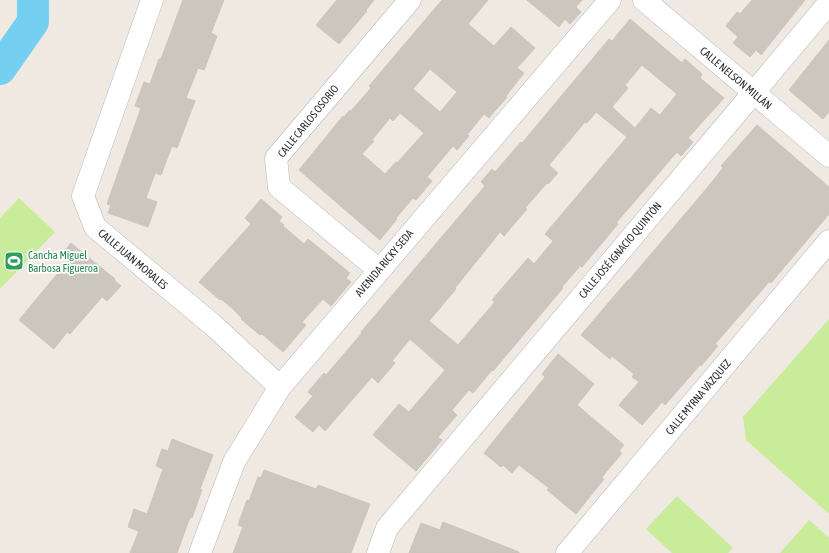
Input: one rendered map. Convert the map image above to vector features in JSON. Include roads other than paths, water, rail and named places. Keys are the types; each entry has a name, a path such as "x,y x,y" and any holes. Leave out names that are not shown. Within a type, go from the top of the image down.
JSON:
{"street":[{"name":"CALLE JUAN MORALES","path":"152,0 83,196 95,227 213,325 280,386"},
{"name":"CALLE CARLOS OSORIO","path":"379,270 279,187 276,158 410,0"},
{"name":"AVENIDA RICKY SEDA","path":"200,553 234,462 280,386 610,0"},
{"name":"CALLE NELSON MILLÁN","path":"644,0 829,156"},
{"name":"CALLE JOSÉ IGNACIO QUINTÓN","path":"378,553 387,528 829,3"},
{"name":"CALLE MYRNA VÁZQUEZ","path":"567,553 829,241"}],"waterway":[{"path":"0,69 33,22 33,0"}],"place":[{"name":"Cancha Miguel Barbosa Figueroa","path":"14,261"}]}
